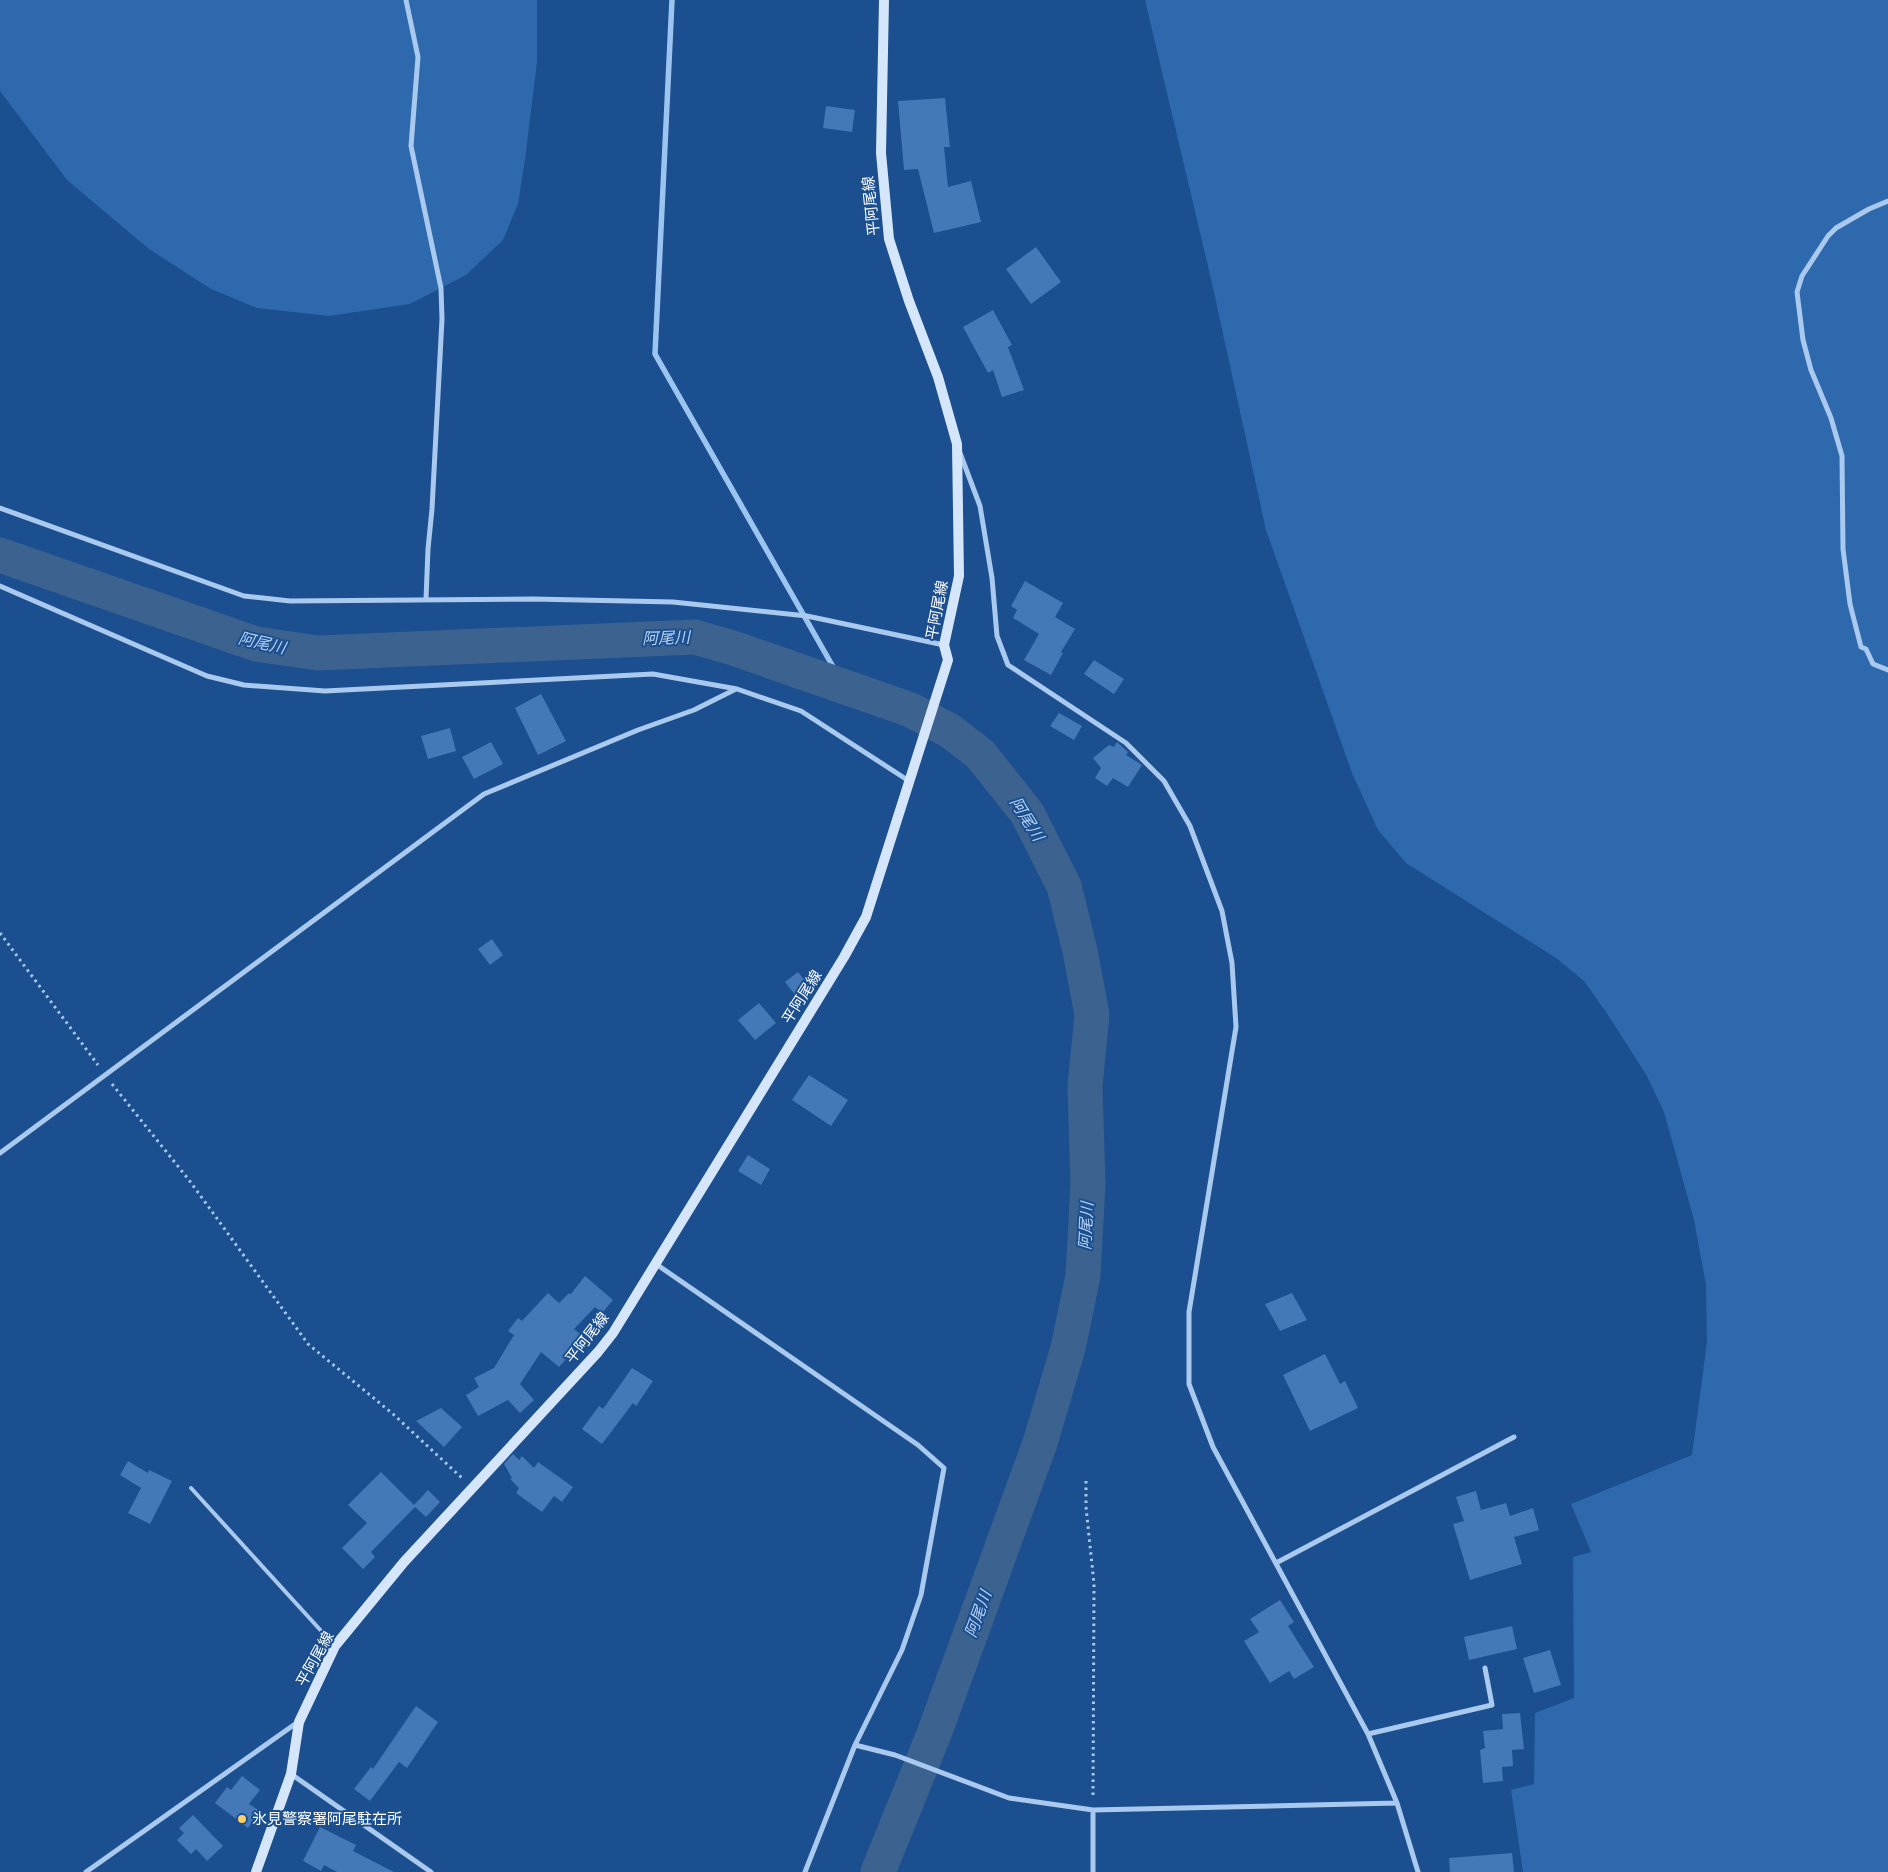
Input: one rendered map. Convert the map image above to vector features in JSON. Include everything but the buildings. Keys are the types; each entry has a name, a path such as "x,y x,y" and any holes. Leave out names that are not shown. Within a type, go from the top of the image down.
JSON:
{"main road":[{"name":"平阿尾線","path":"256,1872 291,1774 299,1722 335,1646 404,1562 598,1352 613,1333 844,957 866,917 948,660 944,645 959,576 957,444 938,376 909,301 889,239 881,154 884,0"}],"street":[{"path":"406,0 418,57 411,146 441,288 442,319 426,599"},
{"path":"1888,201 1869,209 1836,228 1828,236 1802,276 1797,292 1803,340 1811,370 1830,418 1842,456 1843,550 1850,604 1861,647 1866,649 1873,664 1888,670"},
{"path":"957,444 980,506 992,578 997,636 1008,665 1126,743 1164,782 1190,826 1222,911 1232,962 1236,1027 1188,1312 1189,1384 1213,1447 1368,1734 1397,1803 1418,1872"},
{"path":"0,508 244,596 290,601 426,599 673,602 806,616 944,645"},
{"path":"0,586 207,676 244,685 325,691 653,674 737,689 801,711 909,780"},
{"path":"0,1154 484,794 638,730 694,710 737,689"},
{"path":"656,1264 918,1445 944,1468 921,1595 902,1650 855,1745 804,1872"},
{"path":"1276,1563 1514,1437"},
{"path":"1368,1734 1492,1705 1485,1668"},
{"path":"86,1872 299,1722"},
{"path":"855,1745 895,1755 1009,1798 1093,1810 1397,1803"},
{"path":"291,1774 431,1872"},
{"path":"1093,1810 1093,1872"}],"lane":[{"path":"191,1488 335,1646"}],"path":[{"path":"0,933 105,1076 189,1180 308,1344 393,1414 472,1488"},
{"path":"1086,1481 1086,1507 1094,1584 1093,1810"}],"shaded area":[{"path":"0,0 537,0 537,62 525,160 518,204 503,240 466,275 410,304 329,316 257,308 211,289 149,249 67,180 0,91"},
{"path":"1145,0 1888,0 1888,1872 1523,1872 1511,1790 1534,1784 1535,1713 1574,1698 1573,1557 1591,1552 1571,1504 1692,1455 1707,1342 1706,1285 1694,1220 1664,1112 1647,1076 1584,981 1556,958 1406,863 1378,830 1352,773 1266,530 1211,279"}],"waterway":[{"path":"672,0 655,354 844,686"},
{"name":"阿尾川","path":"0,555 256,644 318,653 695,637 733,648 911,710 950,731 980,754 1027,813 1064,886 1080,951 1092,1015 1085,1086 1088,1184 1083,1276 1068,1348 1040,1443 934,1734 878,1872"}],"place":[{"name":"氷見警察署阿尾駐在所","path":"242,1819"}]}
